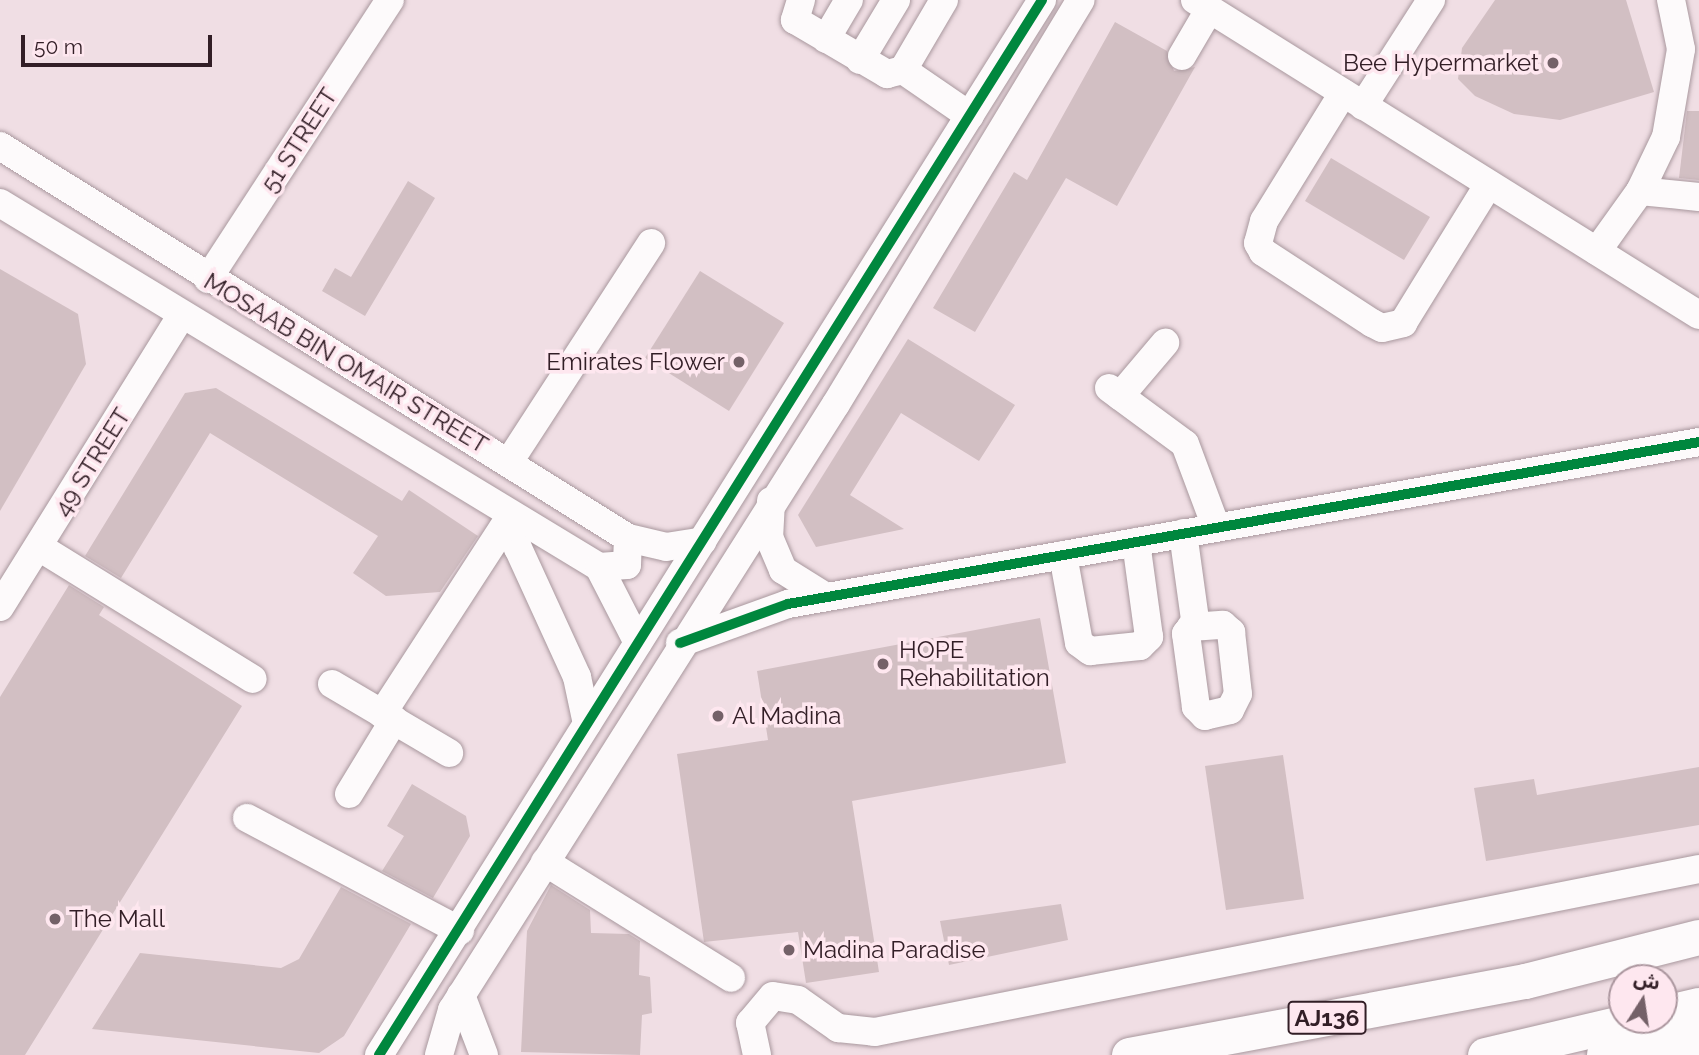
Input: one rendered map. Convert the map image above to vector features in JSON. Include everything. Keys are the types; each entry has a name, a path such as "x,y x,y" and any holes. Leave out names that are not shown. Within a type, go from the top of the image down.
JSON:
{"highway":[{"path":"1606,1055 1699,1038"}],"main road":[{"name":"AJ136","path":"1129,1055 1525,981 1699,937"},
{"path":"1678,1010 1699,1005"},
{"path":"1485,1055 1608,1026"}],"street":[{"name":"51 STREET","path":"208,279 390,0"},
{"path":"801,0 795,20 887,74 903,70 944,0"},
{"path":"826,38 849,0"},
{"path":"860,60 897,0"},
{"path":"387,1049 587,724 1042,0"},
{"path":"1431,0 1264,221 1258,243 1263,252 1372,323 1382,328 1403,323 1489,184"},
{"path":"1597,251 1640,191 1666,137 1679,79 1681,49 1671,0"},
{"path":"439,1055 445,1025 461,995 1083,2"},
{"path":"1182,56 1202,5 1699,315"},
{"path":"903,70 970,116"},
{"name":"MOSAAB BIN OMAIR STREET","path":"0,146 208,279 509,462 628,538 666,547 703,541"},
{"path":"1640,191 1699,197"},
{"name":"MOSAAB BIN OMAIR STREET","path":"0,203 510,517 600,567"},
{"path":"509,462 651,243"},
{"name":"49 STREET","path":"0,607 182,316"},
{"path":"1165,343 1114,392 1185,444 1216,527"},
{"path":"680,643 750,614 825,597 1698,442"},
{"path":"771,501 769,537 783,570 825,597"},
{"path":"349,794 388,717 510,517"},
{"path":"510,517 518,548 576,677 587,724"},
{"path":"1183,533 1196,626"},
{"path":"628,538 627,565 600,567 638,643"},
{"path":"1063,555 1079,643 1090,651 1140,646 1149,637 1136,542"},
{"path":"39,547 253,680"},
{"path":"332,684 449,753"},
{"path":"247,818 460,931"},
{"path":"545,862 731,978"},
{"path":"757,1055 750,1023 773,996 799,1000 838,1028 875,1032 1699,869"},
{"path":"461,995 484,1055"}],"building":[{"name":"Bee Hypermarket","path":"1495,0 1626,0 1654,92 1560,120 1514,114 1475,96 1458,79 1462,48"},
{"path":"1115,22 1167,51 1174,71 1195,67 1117,206 1066,178 975,332 933,308 1014,172 1027,180"},
{"path":"1687,111 1699,111 1699,180 1679,178"},
{"path":"1331,158 1430,217 1404,260 1305,201"},
{"path":"408,181 435,198 365,316 322,291 335,268 351,277"},
{"path":"0,269 78,314 86,364 0,511"},
{"path":"700,271 784,323 729,411 645,358"},
{"path":"908,339 1015,405 979,461 901,413 850,495 904,529 816,547 798,515"},
{"path":"216,388 402,501 409,490 478,536 440,592 386,596 353,573 378,536 210,433 121,578 85,556 185,393"},
{"name":"The Mall","path":"69,585 104,607 99,615 242,706 25,1055 0,1055 0,697"},
{"path":"1040,618 1066,763 852,801 879,972 806,983 798,932 704,942 677,754 768,740 757,671"},
{"path":"1283,755 1304,899 1226,910 1205,766"},
{"path":"1699,767 1699,825 1486,861 1474,788 1534,779 1537,795"},
{"path":"412,784 466,816 470,836 433,898 382,871 404,836 387,826"},
{"path":"551,885 590,910 591,933 629,934 640,941 639,975 650,977 652,1013 642,1015 640,1055 521,1052 527,931"},
{"path":"341,887 411,924 344,1036 319,1053 92,1029 140,953 281,968 299,959"},
{"path":"1061,904 1068,940 949,965 940,921"}],"cycle path":[{"path":"379,1055 1042,0"},
{"path":"680,643 788,604 1699,442"}],"place":[{"name":"Bee Hypermarket","path":"1553,63"},
{"name":"Emirates Flower","path":"739,362"},
{"name":"HOPE Rehabilitation","path":"883,664"},
{"name":"Al Madina","path":"718,716"},
{"name":"The Mall","path":"55,919"},
{"name":"Madina Paradise","path":"789,950"}]}
